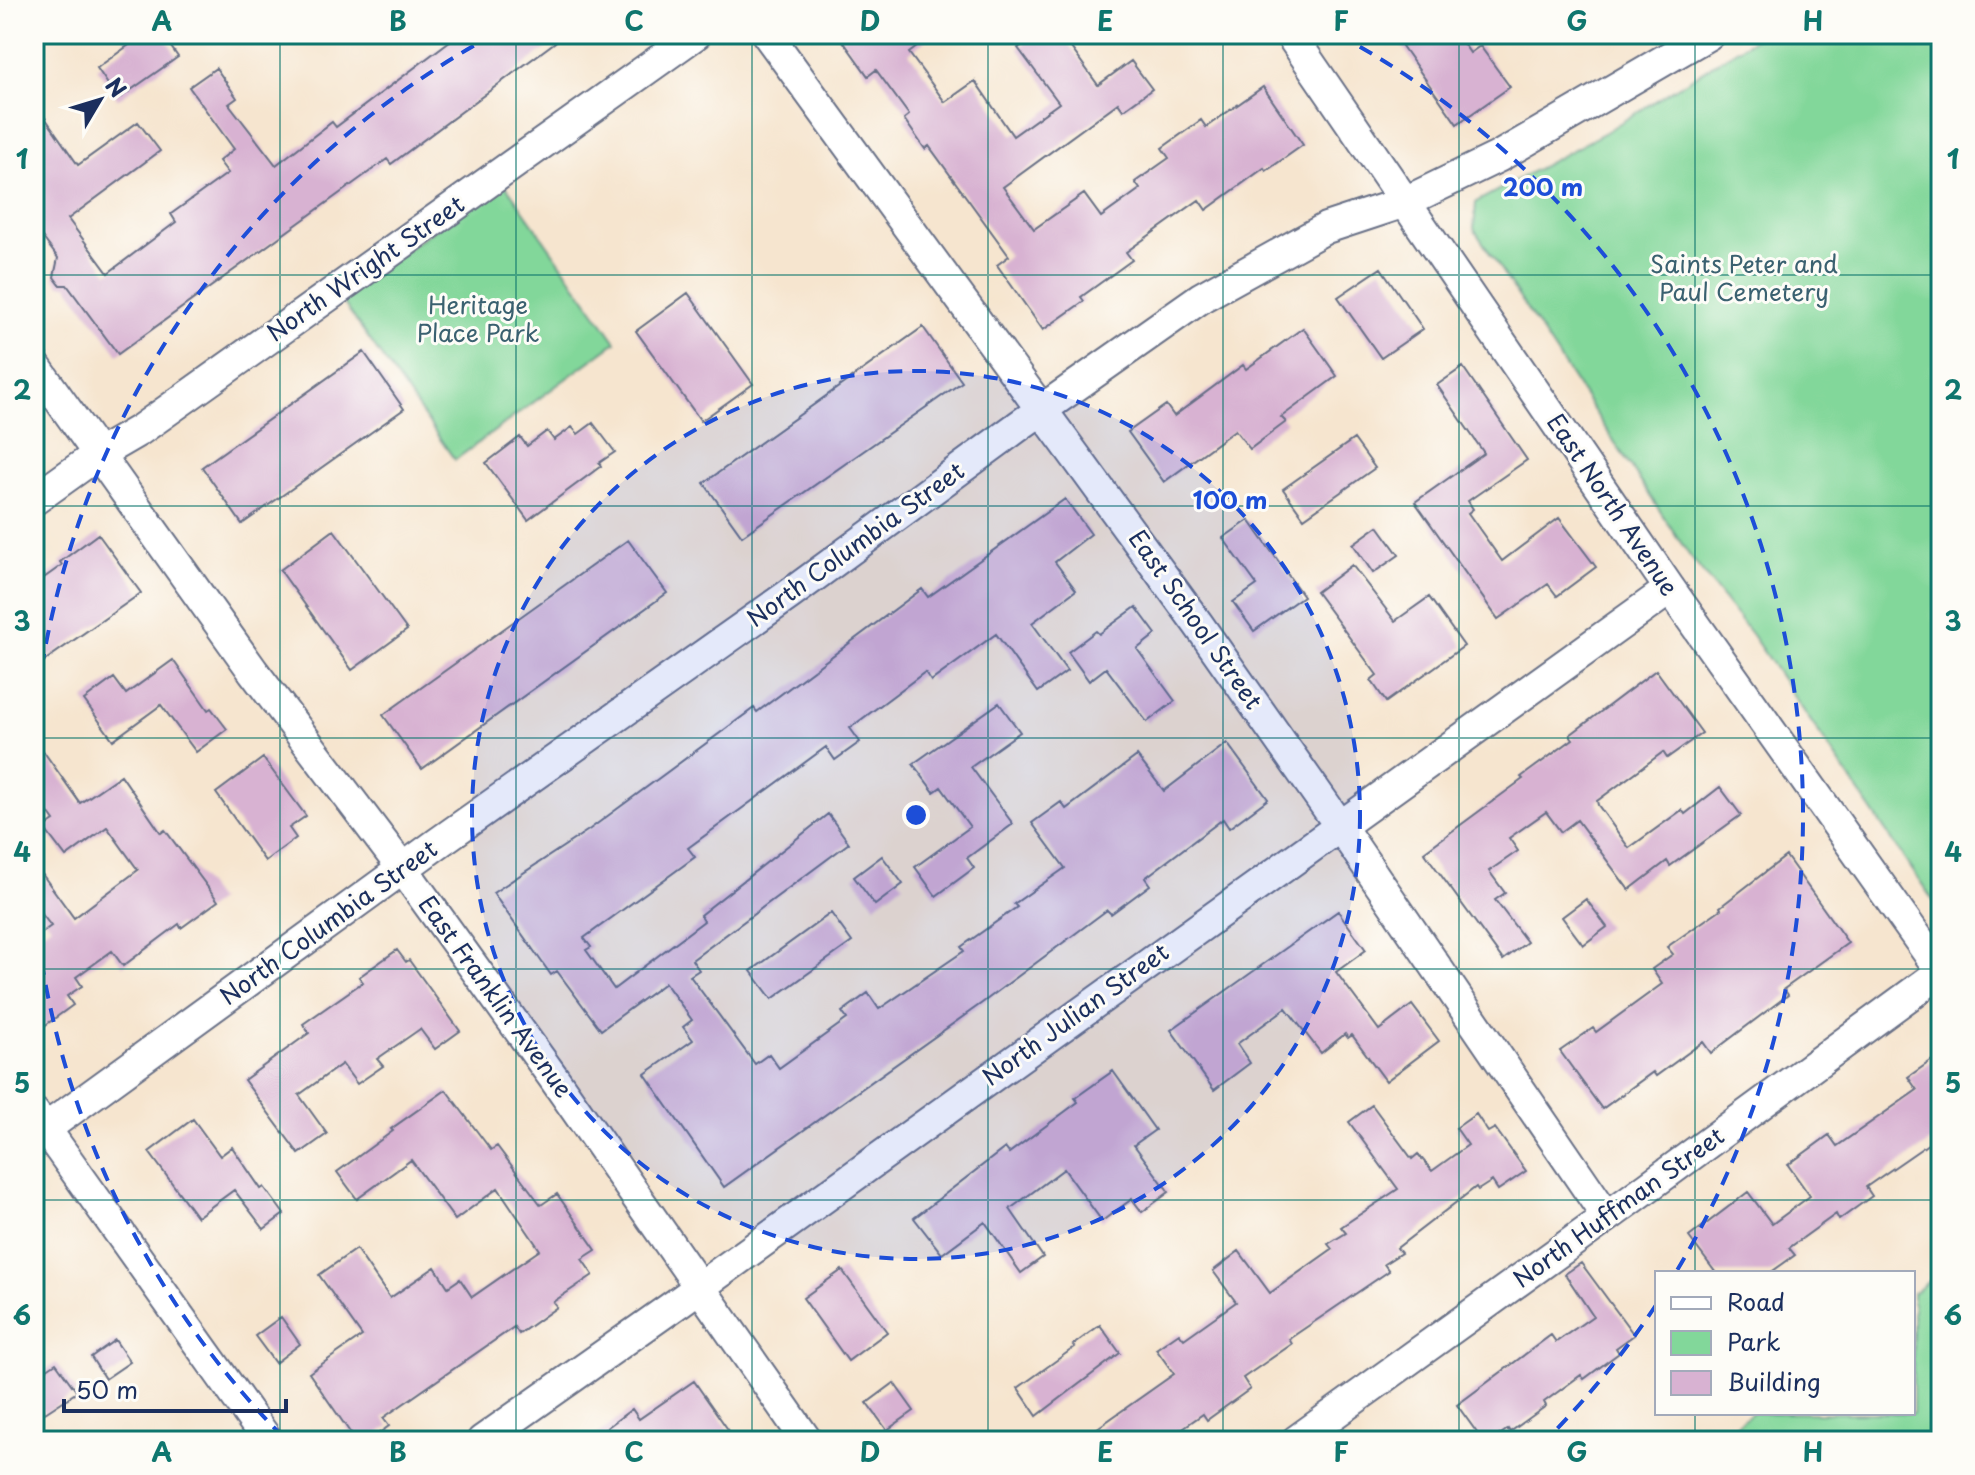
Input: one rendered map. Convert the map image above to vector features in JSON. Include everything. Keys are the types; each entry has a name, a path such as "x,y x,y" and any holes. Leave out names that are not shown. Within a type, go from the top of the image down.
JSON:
{"street":[{"name":"North Wright Street","path":"34,500 97,455 154,421 696,34"},
{"name":"East School Street","path":"767,34 1198,624 1607,1217"},
{"name":"East North Avenue","path":"1290,34 1670,589 1941,972"},
{"name":"North Columbia Street","path":"38,1126 790,594 1202,297 1326,228 1405,202 1498,157 1709,34"},
{"name":"East Franklin Avenue","path":"34,364 253,671 403,869 807,1441"},
{"name":"North Julian Street","path":"482,1441 1670,589"},
{"name":"North Huffman Street","path":"1296,1441 1941,972"},
{"path":"38,1126 268,1441"}],"green space":[{"name":"Saints Peter and Paul Cemetery","path":"1762,34 1941,34 1941,912 1752,635 1689,555 1474,229 1476,202 1604,133"},
{"name":"Heritage Place Park","path":"502,180 616,342 455,460 340,298"},
{"path":"1941,1272 1941,1441 1715,1441 1749,1415 1915,1415 1915,1292"}],"building":[{"path":"122,34 162,34 178,57 118,99 97,68 129,45"},
{"path":"459,34 566,34 391,164 387,159 118,354 67,285 60,285 54,277 58,258 34,226 34,102 78,165 138,122 160,151 68,219 108,273 176,222 171,214 228,173 219,161 234,149 189,87 216,68 237,98 229,104 276,165 332,122 336,127"},
{"path":"838,34 934,34 909,53 945,102 975,81 1013,136 1059,103 1018,48 1038,34 1061,34 1098,85 1131,61 1152,89 1123,110 1118,103 1003,187 1034,229 1084,194 1101,217 1140,189 1135,182 1169,158 1162,148 1201,120 1206,127 1263,87 1303,145 1266,171 1264,168 1206,210 1199,200 1126,252 1132,260 1081,297 1084,301 1043,330 997,265 1009,256 929,146 925,149 904,119 909,115 876,70 868,76"},
{"path":"1400,34 1457,34 1470,53 1480,46 1510,87 1457,124 1402,46 1406,43"},
{"path":"1381,268 1423,329 1381,358 1338,297"},
{"path":"688,293 753,384 701,421 636,331"},
{"path":"923,327 962,382 742,536 704,483"},
{"path":"1303,328 1337,376 1281,417 1286,422 1250,449 1235,430 1164,482 1128,432 1166,405 1174,416 1243,365 1246,369"},
{"path":"364,352 404,409 242,524 202,467"},
{"path":"1463,367 1527,460 1468,501 1473,509 1468,513 1502,561 1559,518 1596,567 1557,596 1548,584 1498,619 1415,502 1484,453 1437,385"},
{"path":"593,423 615,452 599,463 601,466 528,520 486,463 520,437 527,446 547,431 554,440 572,427 578,434"},
{"path":"1354,439 1375,468 1304,518 1283,489"},
{"path":"1065,499 1091,534 1055,562 1076,590 1032,623 1067,671 1038,692 996,634 931,681 925,672 850,728 860,742 835,760 826,747 688,848 695,857 584,938 591,947 586,950 614,989 704,921 700,915 828,814 849,843 692,960 699,970 690,976 755,1064 769,1054 779,1068 847,1019 842,1012 868,993 879,1009 964,951 961,947 1065,868 1032,823 1061,802 1066,809 1137,756 1164,791 1227,743 1268,799 1229,828 1223,819 1145,878 1150,885 1111,914 1107,910 724,1187 645,1074 693,1040 683,1027 692,1020 665,983 601,1030 557,971 551,975 493,893 590,829 754,708 757,712 922,589 928,597"},
{"path":"1249,520 1303,596 1254,631 1233,602 1257,585 1223,538"},
{"path":"1378,526 1399,555 1373,573 1353,544"},
{"path":"334,530 407,630 352,670 280,570"},
{"path":"98,534 141,593 44,661 34,647 34,585"},
{"path":"628,540 667,593 422,769 383,715"},
{"path":"1352,565 1395,621 1429,597 1464,646 1386,702 1371,680 1377,675 1316,592"},
{"path":"1136,607 1156,634 1137,649 1175,701 1147,722 1106,668 1089,681 1068,652"},
{"path":"173,660 208,710 211,708 227,729 196,752 161,705 113,740 84,700 114,678 126,694"},
{"path":"1656,670 1702,733 1667,758 1663,752 1597,801 1598,805 1629,848 1682,810 1685,814 1720,787 1741,815 1670,866 1667,861 1629,890 1577,820 1561,832 1546,812 1509,838 1518,851 1489,871 1505,893 1495,900 1527,942 1503,960 1424,852 1523,779 1521,777 1573,739 1570,735"},
{"path":"999,703 1020,732 971,767 1013,824 967,858 974,868 936,896 915,867 970,827 941,787 934,792 913,764"},
{"path":"34,738 80,803 121,775 161,833 165,830 218,901 181,928 179,924 123,966 112,951 76,977 82,986 67,996 73,1005 44,1026 34,1012 34,938 51,926 34,904 34,863 74,918 138,870 107,827 66,857 44,828 54,821 34,793"},
{"path":"263,758 306,816 289,828 296,838 265,861 216,793"},
{"path":"882,856 903,884 875,905 854,877"},
{"path":"1786,856 1848,943 1784,989 1788,995 1711,1053 1703,1042 1656,1076 1653,1072 1602,1109 1560,1051 1593,1028 1596,1032 1662,984 1652,969 1673,954 1667,947 1721,909"},
{"path":"1586,899 1607,927 1583,945 1562,917"},
{"path":"1338,911 1366,950 1336,972 1379,1030 1412,1005 1439,1041 1386,1081 1352,1035 1348,1038 1345,1034 1321,1053 1286,1008 1237,1044 1250,1063 1214,1090 1171,1030"},
{"path":"831,913 852,942 772,999 751,971"},
{"path":"397,950 406,962 409,960 460,1031 435,1049 420,1029 377,1059 383,1066 357,1084 342,1064 299,1095 327,1134 299,1154 244,1080 309,1033 303,1024 363,982 359,977"},
{"path":"1941,1054 1941,1135 1866,1187 1872,1196 1839,1220 1836,1214 1789,1248 1795,1255 1773,1271 1714,1271 1689,1237 1748,1192 1772,1224 1810,1196 1788,1165 1829,1135 1837,1146 1917,1090 1908,1077"},
{"path":"1113,1071 1155,1130 1134,1145 1169,1192 1142,1212 1132,1199 1102,1221 1064,1169 1010,1209 1043,1257 1021,1273 985,1222 942,1254 914,1218 1005,1148 1009,1153 1078,1102 1075,1098"},
{"path":"446,1090 491,1150 497,1146 541,1205 557,1194 596,1250 582,1259 593,1275 553,1302 557,1307 519,1334 514,1327 383,1418 389,1426 368,1441 356,1441 309,1373 362,1336 319,1275 356,1249 390,1298 435,1267 448,1287 460,1279 472,1297 540,1250 498,1188 455,1220 411,1160 357,1199 337,1172"},
{"path":"1372,1105 1412,1159 1418,1154 1432,1171 1468,1145 1456,1128 1476,1114 1488,1132 1495,1128 1526,1171 1498,1190 1492,1181 1478,1190 1476,1187 1397,1248 1401,1253 1384,1264 1389,1271 1289,1339 1292,1344 1243,1378 1250,1389 1207,1420 1203,1414 1164,1441 1079,1441 1174,1374 1156,1349 1179,1333 1184,1339 1236,1302 1213,1271 1239,1251 1270,1293 1332,1249 1328,1244 1346,1233 1341,1227 1398,1189 1349,1122"},
{"path":"193,1119 220,1156 232,1147 261,1189 264,1187 284,1214 264,1229 234,1190 197,1217 149,1152"},
{"path":"1581,1263 1634,1335 1616,1348 1619,1353 1584,1379 1581,1375 1510,1432 1508,1429 1491,1441 1483,1441 1457,1405 1551,1335 1556,1342 1593,1316 1565,1274"},
{"path":"842,1270 887,1332 848,1361 803,1298"},
{"path":"281,1317 300,1344 275,1363 255,1336"},
{"path":"1100,1325 1120,1353 1037,1416 1018,1388"},
{"path":"115,1340 130,1362 105,1379 91,1357"},
{"path":"56,1363 77,1392 45,1413 34,1397 34,1378"},
{"path":"694,1381 736,1441 589,1441 632,1409 639,1419"},
{"path":"894,1383 914,1411 887,1430 867,1403"}]}
